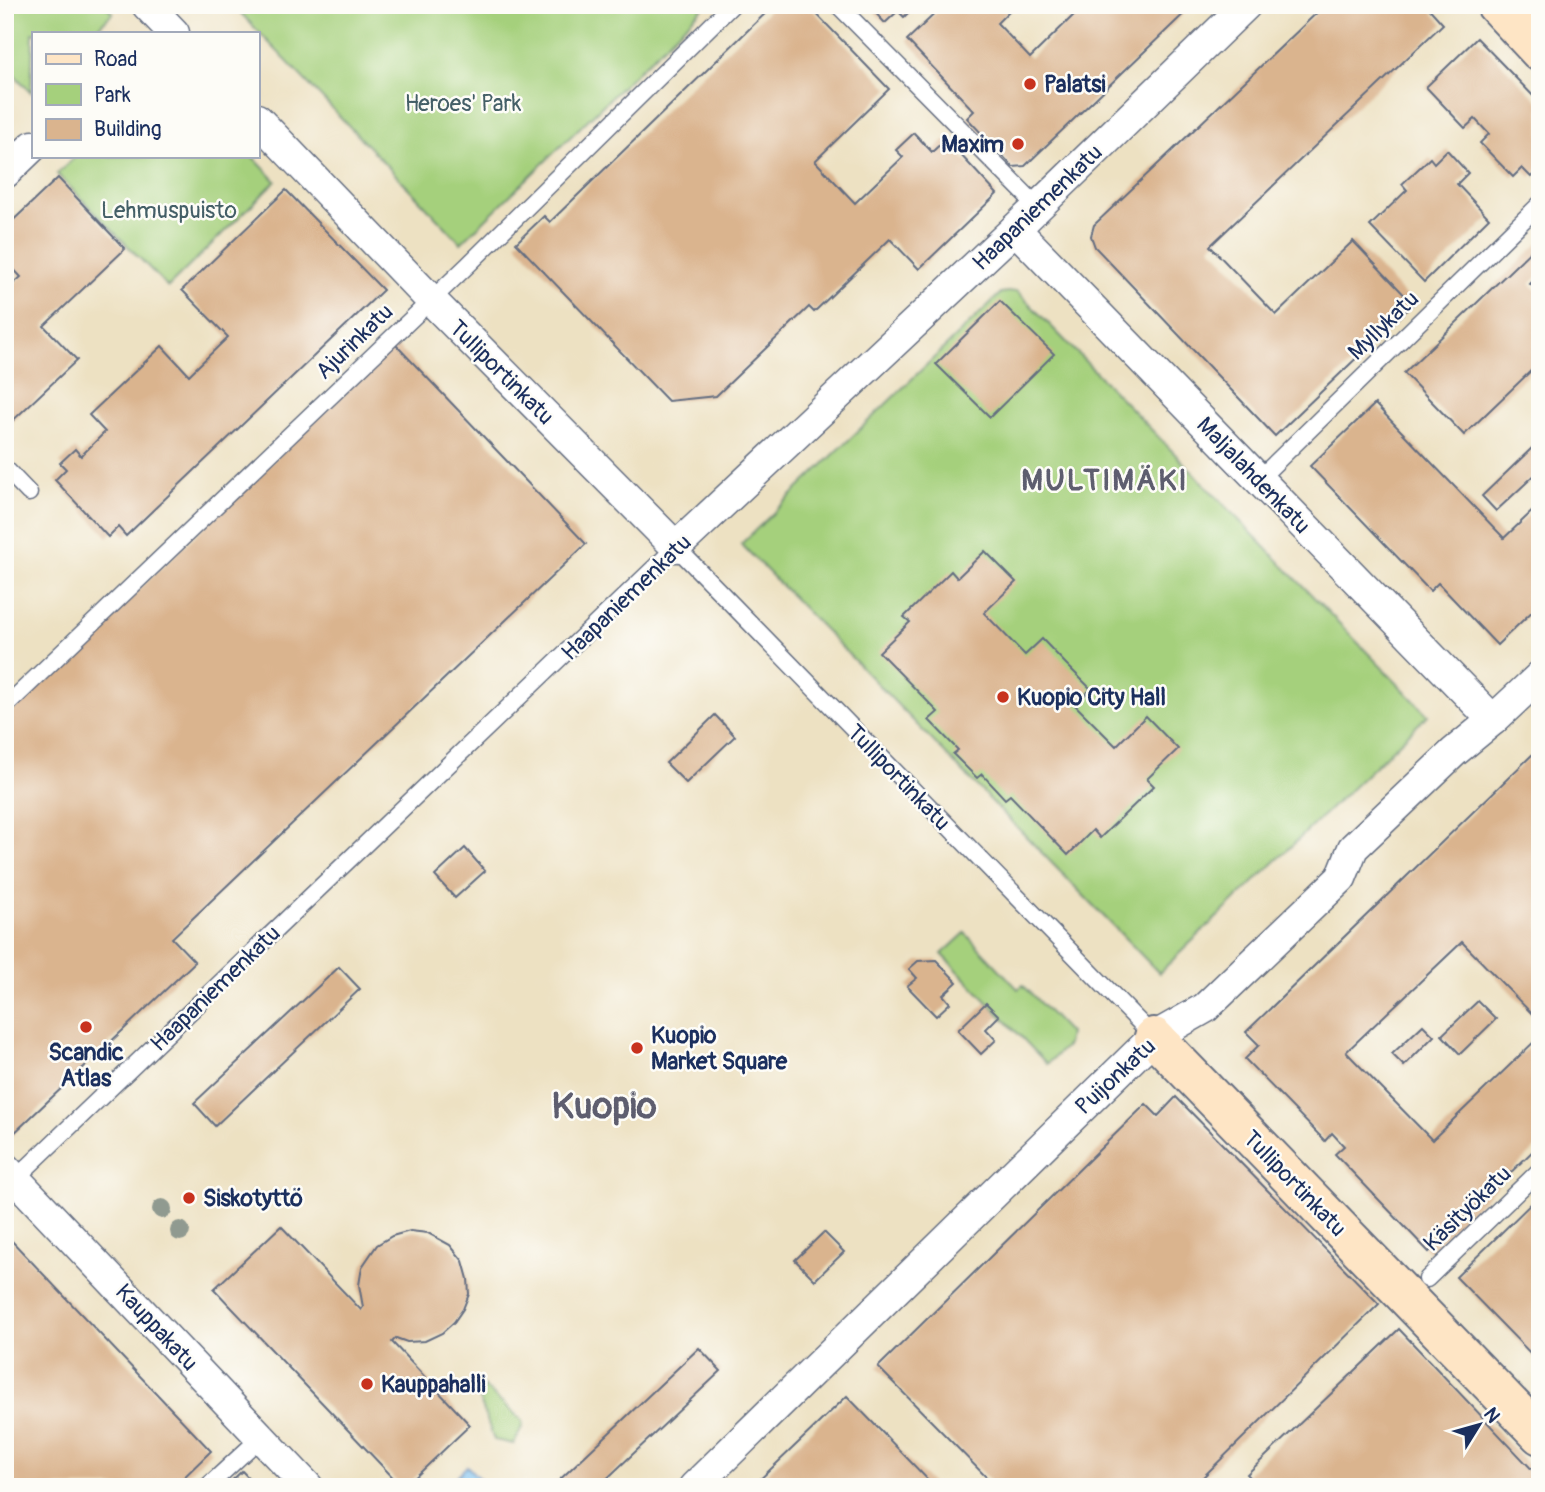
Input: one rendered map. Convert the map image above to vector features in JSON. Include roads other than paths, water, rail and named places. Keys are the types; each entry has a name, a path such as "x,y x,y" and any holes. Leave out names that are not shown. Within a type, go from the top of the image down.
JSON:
{"street":[{"name":"Haapaniemenkatu","path":"676,547 1015,229 1246,5"},
{"path":"1496,5 1540,52"},
{"name":"Tulliportinkatu","path":"259,122 676,547"},
{"path":"5,173 32,147"},
{"name":"Maljalahdenkatu","path":"1015,229 1493,720"},
{"name":"Puijonkatu","path":"694,1487 1154,1037 1205,1008 1341,878 1353,848 1454,752 1540,676"},
{"name":"Tulliportinkatu","path":"1154,1037 1540,1435"},
{"name":"Kauppakatu","path":"9,1178 308,1487"}],"lane":[{"name":"Ajurinkatu","path":"5,707 431,300 732,5"},
{"path":"838,5 1038,207"},
{"name":"Myllykatu","path":"1259,479 1540,204"},
{"path":"5,468 29,493"},
{"name":"Tulliportinkatu","path":"676,547 1154,1037"},
{"name":"Haapaniemenkatu","path":"9,1178 676,547"},
{"name":"Käsityökatu","path":"1427,1279 1540,1170"},
{"path":"207,1487 261,1437"}],"water":[{"path":"467,1466 487,1487 451,1487 449,1484"}],"place":[{"name":"Palatsi","path":"1030,84"},
{"name":"Maxim","path":"1018,144"},
{"name":"Kuopio City Hall","path":"1003,697"},
{"name":"Scandic Atlas","path":"86,1027"},
{"name":"Kuopio Market Square","path":"637,1048"},
{"name":"Siskotyttö","path":"189,1198"},
{"name":"Kauppahalli","path":"367,1384"}],"district":[{"name":"MULTIMÄKI","path":"1105,480"},
{"name":"Kuopio","path":"604,1105"}],"park label":[{"name":"Heroes' Park","path":"463,103"},
{"name":"Lehmuspuisto","path":"169,210"}]}
